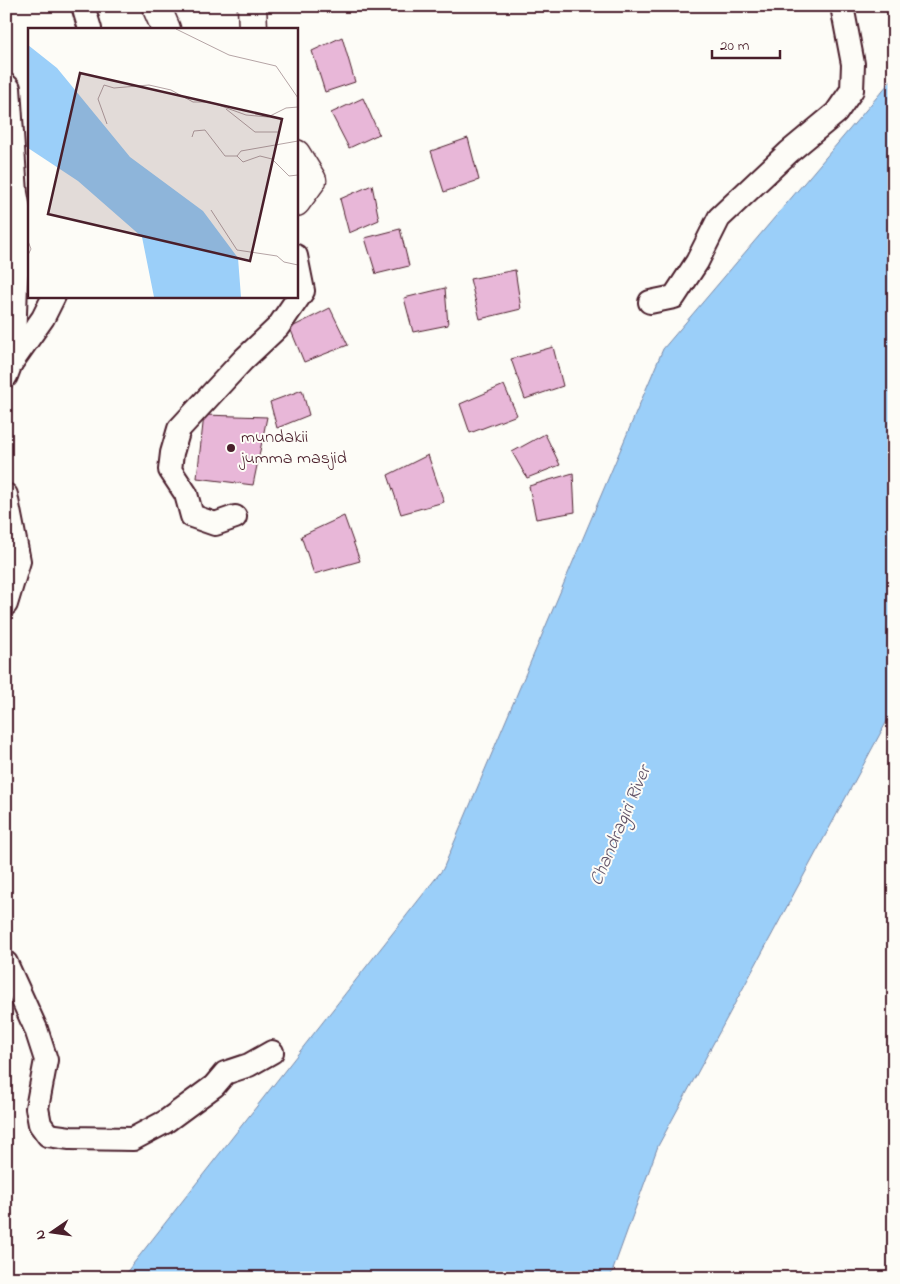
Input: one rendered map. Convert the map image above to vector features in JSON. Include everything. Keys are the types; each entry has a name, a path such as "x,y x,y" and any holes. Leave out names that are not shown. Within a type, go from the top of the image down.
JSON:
{"main road":[{"path":"156,6 166,28"},
{"path":"252,6 253,28"},
{"path":"298,157 312,180 298,199"}],"street":[{"path":"83,6 90,28"},
{"path":"650,302 674,297 694,268 719,218 789,152 836,113 852,90 853,64 842,6"},
{"path":"6,84 9,88 16,193 22,224 9,369"},
{"path":"235,517 215,524 192,516 186,494 170,470 172,453 179,429 243,360 278,327 303,291 298,266"},
{"path":"9,369 43,318 53,298"},
{"path":"6,495 19,561 6,604"},
{"path":"6,963 36,1029 46,1060 37,1108 40,1124 48,1135 70,1138 133,1139 172,1117 214,1086 225,1073 249,1065 272,1052"}],"water":[{"name":"Chandragiri River","path":"894,77 894,708 658,1146 610,1278 122,1278 443,869 663,349"}],"building":[{"path":"342,37 355,82 325,92 312,51"},
{"path":"363,98 379,134 349,148 331,113"},
{"path":"468,138 479,180 444,192 431,151"},
{"path":"372,185 379,220 349,233 340,199"},
{"path":"400,229 409,266 376,274 365,238"},
{"path":"515,270 521,309 480,319 470,279"},
{"path":"445,288 448,325 413,332 404,298"},
{"path":"330,308 348,345 304,362 290,328"},
{"path":"553,347 563,386 525,399 511,359"},
{"path":"504,385 517,415 470,433 460,404"},
{"path":"302,390 309,415 277,428 270,402"},
{"name":"mundakii jumma masjid","path":"204,415 267,417 253,485 197,478"},
{"path":"545,434 560,465 527,478 512,452"},
{"path":"428,455 444,502 401,514 388,475"},
{"path":"573,473 575,512 536,519 529,486"},
{"path":"344,516 360,561 314,574 301,536"}],"place":[{"name":"mundakii jumma masjid","path":"231,448"}]}
